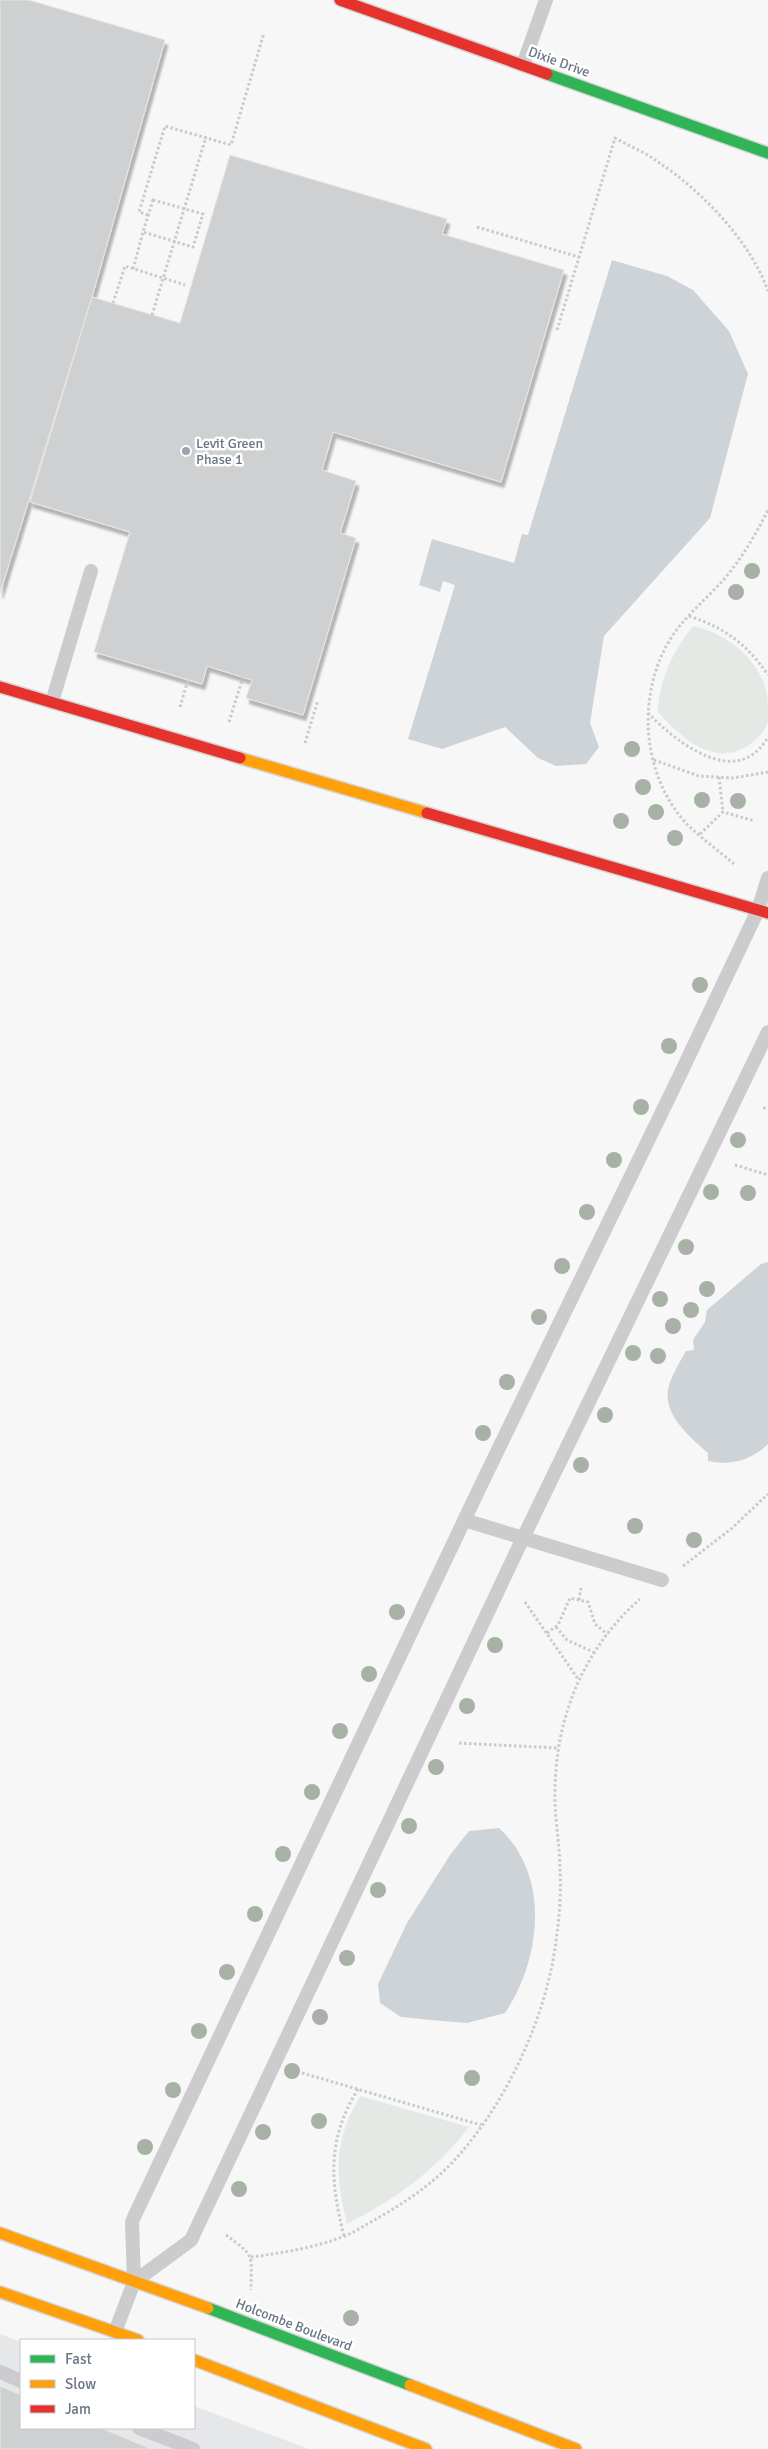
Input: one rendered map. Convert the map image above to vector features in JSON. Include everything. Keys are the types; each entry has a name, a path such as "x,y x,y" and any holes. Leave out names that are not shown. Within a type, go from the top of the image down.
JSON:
{"street":[{"name":"Dixie Drive","path":"340,0 768,153"},
{"path":"0,687 763,912"},
{"name":"Holcombe Boulevard","path":"0,2233 576,2449"},
{"path":"0,2292 135,2339"},
{"path":"195,2360 426,2449"}],"lane":[{"path":"523,65 546,0"},
{"path":"52,702 90,571"},
{"path":"115,2332 134,2282 132,2222 134,2217 464,1520 763,912 768,878"},
{"path":"134,2282 191,2240 523,1538 768,1032"},
{"path":"464,1520 662,1580"},
{"path":"0,2372 20,2381"},
{"path":"142,2429 192,2449"}],"path":[{"path":"148,215 139,212 164,126 232,145 264,33"},
{"path":"152,314 206,138"},
{"path":"557,330 615,138 657,161 682,179 710,206 745,247 768,287"},
{"path":"133,269 143,232 153,200 203,214 193,247 143,232"},
{"path":"477,227 579,257"},
{"path":"113,303 124,266 185,285"},
{"path":"734,864 680,817 659,778 649,744 648,712 658,665 668,642 689,616 725,578 751,544 768,510"},
{"path":"689,616 717,627 732,636 753,654 768,675"},
{"path":"229,722 243,677"},
{"path":"180,707 188,680"},
{"path":"305,744 318,700"},
{"path":"648,712 688,748 716,759 742,759 753,755 768,737"},
{"path":"654,759 699,776 733,778 768,772"},
{"path":"719,777 723,812"},
{"path":"700,834 723,812"},
{"path":"723,812 755,821"},
{"path":"763,1108 768,1108"},
{"path":"735,1165 768,1175"},
{"path":"251,2257 313,2246 344,2236 408,2201 459,2156 481,2126 506,2087 538,2019 550,1977 557,1933 560,1869 555,1798 557,1748 562,1722 578,1679 593,1652 621,1616 662,1580 731,1529 768,1494"},
{"path":"579,1600 581,1588"},
{"path":"547,1633 556,1627 570,1598 588,1602 595,1624 606,1634"},
{"path":"525,1602 578,1679"},
{"path":"556,1627 566,1640 593,1652"},
{"path":"458,1744 557,1748"},
{"path":"302,2073 481,2126"},
{"path":"344,2236 333,2187 333,2152 342,2119 358,2089"},
{"path":"226,2235 246,2250 251,2257 251,2292"}],"shaded area":[{"path":"612,260 667,276 693,290 729,331 748,374 710,518 604,636 590,723 599,747 586,764 556,766 538,758 505,727 442,749 408,739 455,585 443,581 440,592 419,585 432,539 514,563 522,534 528,535"},
{"path":"693,626 721,636 733,644 745,654 762,678 768,706 767,725 755,741 736,751 711,752 699,747 677,731 658,712 661,689 668,666 679,645"},
{"path":"768,1262 768,1444 748,1458 724,1463 708,1461 708,1453 684,1431 672,1413 668,1403 670,1382 686,1351 694,1350 693,1340 705,1322 707,1310 761,1264"},
{"path":"499,1828 516,1848 527,1870 533,1893 535,1918 533,1943 527,1968 517,1992 505,2013 467,2023 401,2017 380,2003 378,1984 407,1923 450,1855 469,1831"},
{"path":"360,2096 469,2127 456,2143 414,2183 347,2224 340,2189 339,2158 345,2128"},
{"path":"0,2334 20,2342 20,2429 195,2429 195,2406 309,2449 0,2449"}],"building":[{"path":"0,0 29,0 165,40 92,297 0,593"},
{"name":"Levit Green Phase 1","path":"230,155 447,219 442,234 564,270 501,482 333,432 322,470 356,481 340,533 356,538 303,715 246,698 252,680 207,666 202,684 94,652 130,532 30,502 92,297 180,323"},
{"path":"0,2386 20,2395 20,2429 103,2429 151,2449 0,2449"}],"traffic: fast":[{"path":"547,74 768,153"},
{"path":"208,2308 410,2385"}],"traffic: slow":[{"path":"240,758 427,813"},
{"path":"0,2233 208,2308"},
{"path":"0,2292 135,2339"},
{"path":"195,2360 426,2449"},
{"path":"410,2385 576,2449"}],"traffic: jam":[{"path":"340,0 547,74"},
{"path":"0,687 240,758"},
{"path":"427,813 768,913"}],"place":[{"name":"Levit Green Phase 1","path":"186,451"}]}
